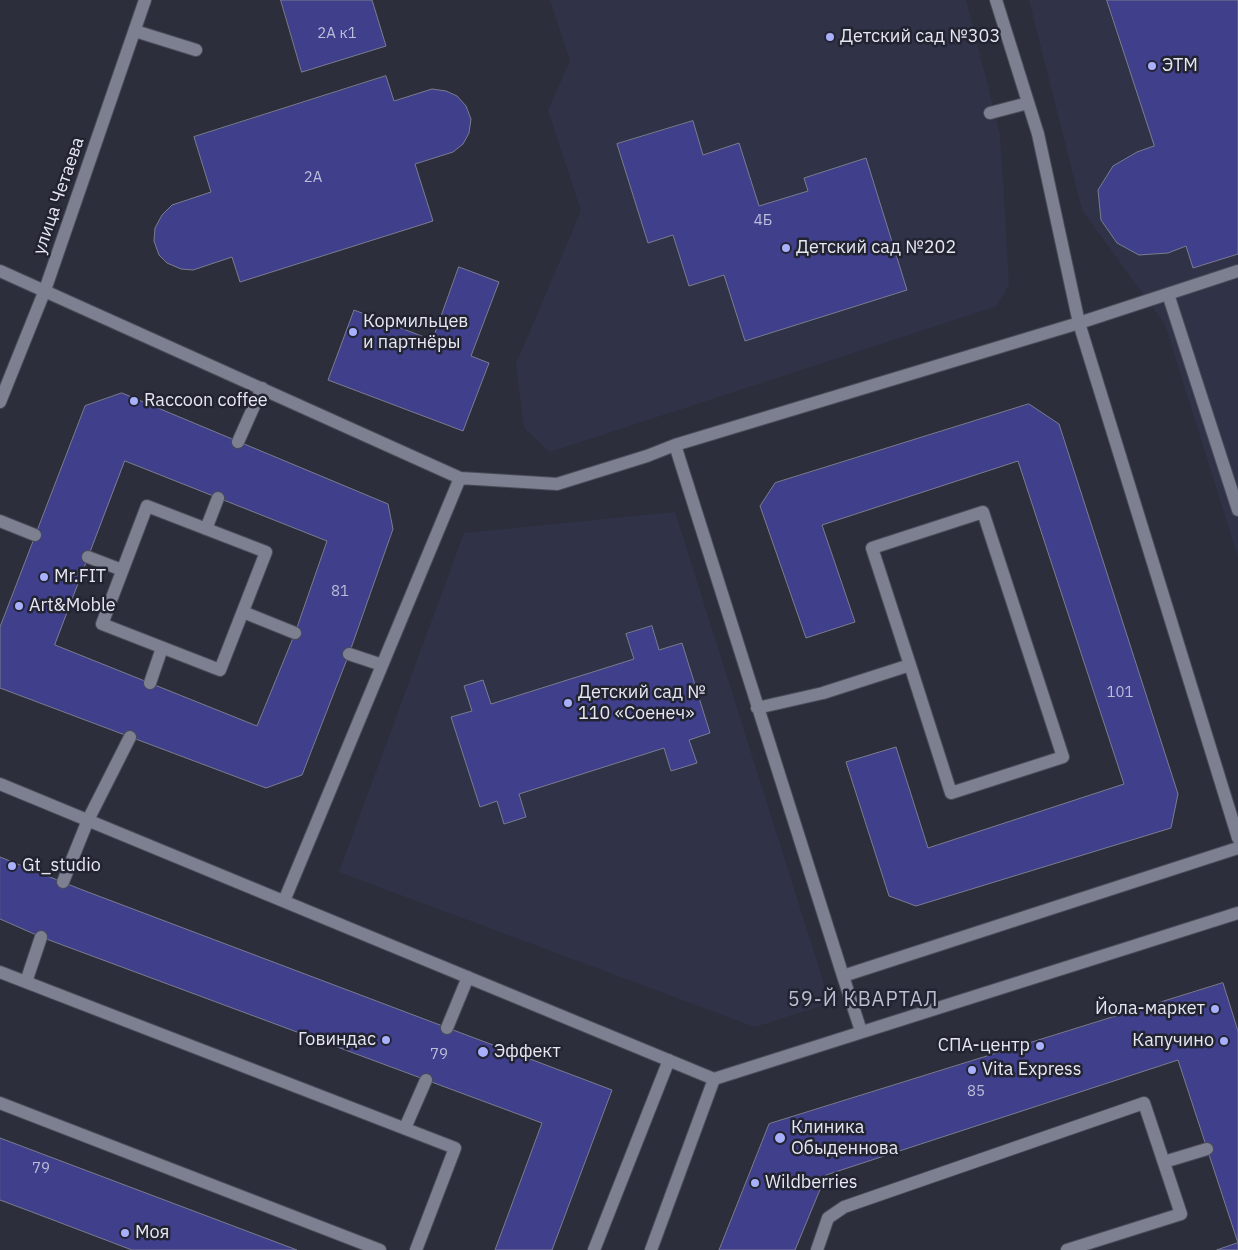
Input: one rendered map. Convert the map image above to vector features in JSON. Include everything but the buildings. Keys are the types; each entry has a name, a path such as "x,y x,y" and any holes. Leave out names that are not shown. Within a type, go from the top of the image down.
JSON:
{"street":[{"name":"улица Четаева","path":"0,402 45,290 145,0"},
{"path":"996,0 1038,134 1079,323 1238,838"},
{"path":"134,31 196,50"},
{"path":"990,113 1028,103"},
{"path":"0,271 460,478 557,484 647,456 675,444 1079,323 1238,271"},
{"path":"1168,294 1238,510"},
{"path":"238,442 262,388"},
{"path":"675,444 757,708 861,1031"},
{"path":"284,901 460,478"},
{"path":"206,529 218,498"},
{"path":"147,506 206,529 266,552 220,670 102,624 147,506"},
{"path":"983,512 1063,757 951,793 910,665 872,548 983,512"},
{"path":"0,520 35,535"},
{"path":"88,557 122,570"},
{"path":"243,612 295,633"},
{"path":"150,683 162,648"},
{"path":"349,654 382,665"},
{"path":"757,708 823,693 910,665"},
{"path":"63,882 88,820 130,737"},
{"path":"0,784 714,1079 1238,913"},
{"path":"843,976 1238,848"},
{"path":"26,982 41,937"},
{"path":"0,972 455,1148 416,1250"},
{"path":"447,1028 468,977"},
{"path":"594,1250 669,1060"},
{"path":"651,1250 714,1079"},
{"path":"405,1128 426,1080"},
{"path":"0,1103 351,1245 380,1250"},
{"path":"816,1250 828,1218 844,1207 1144,1103 1181,1214 1067,1250"},
{"path":"1164,1162 1207,1149"}],"shaded area":[{"name":"Детский сад №202","path":"550,0 966,0 1000,134 1009,284 997,306 550,452 524,428 516,364 581,211 548,110 570,61"},
{"path":"1029,0 1238,0 1238,557 1165,324 1082,210"},
{"name":"Детский сад № 110 «Соенеч»","path":"675,512 830,1003 755,1027 339,872 464,533"}],"place":[{"name":"Детский сад №303","path":"830,37"},
{"name":"ЭТМ","path":"1152,66"},
{"name":"Детский сад №202","path":"786,248"},
{"name":"Кормильцев и партнёры","path":"353,332"},
{"name":"Raccoon coffee","path":"134,401"},
{"name":"Mr.FIT","path":"44,577"},
{"name":"Art&Moble","path":"19,606"},
{"name":"Детский сад № 110 «Соенеч»","path":"568,703"},
{"name":"Gt_studio","path":"12,866"},
{"name":"Йола-маркет","path":"1215,1009"},
{"name":"Говиндас","path":"386,1040"},
{"name":"Капучино","path":"1224,1041"},
{"name":"СПА-центр","path":"1040,1046"},
{"name":"Эффект","path":"483,1052"},
{"name":"Vita Express","path":"972,1070"},
{"name":"Клиника Обыденнова","path":"780,1138"},
{"name":"Wildberries","path":"755,1183"},
{"name":"Моя","path":"125,1233"}],"district":[{"name":"59-Й КВАРТАЛ","path":"863,1000"}]}
